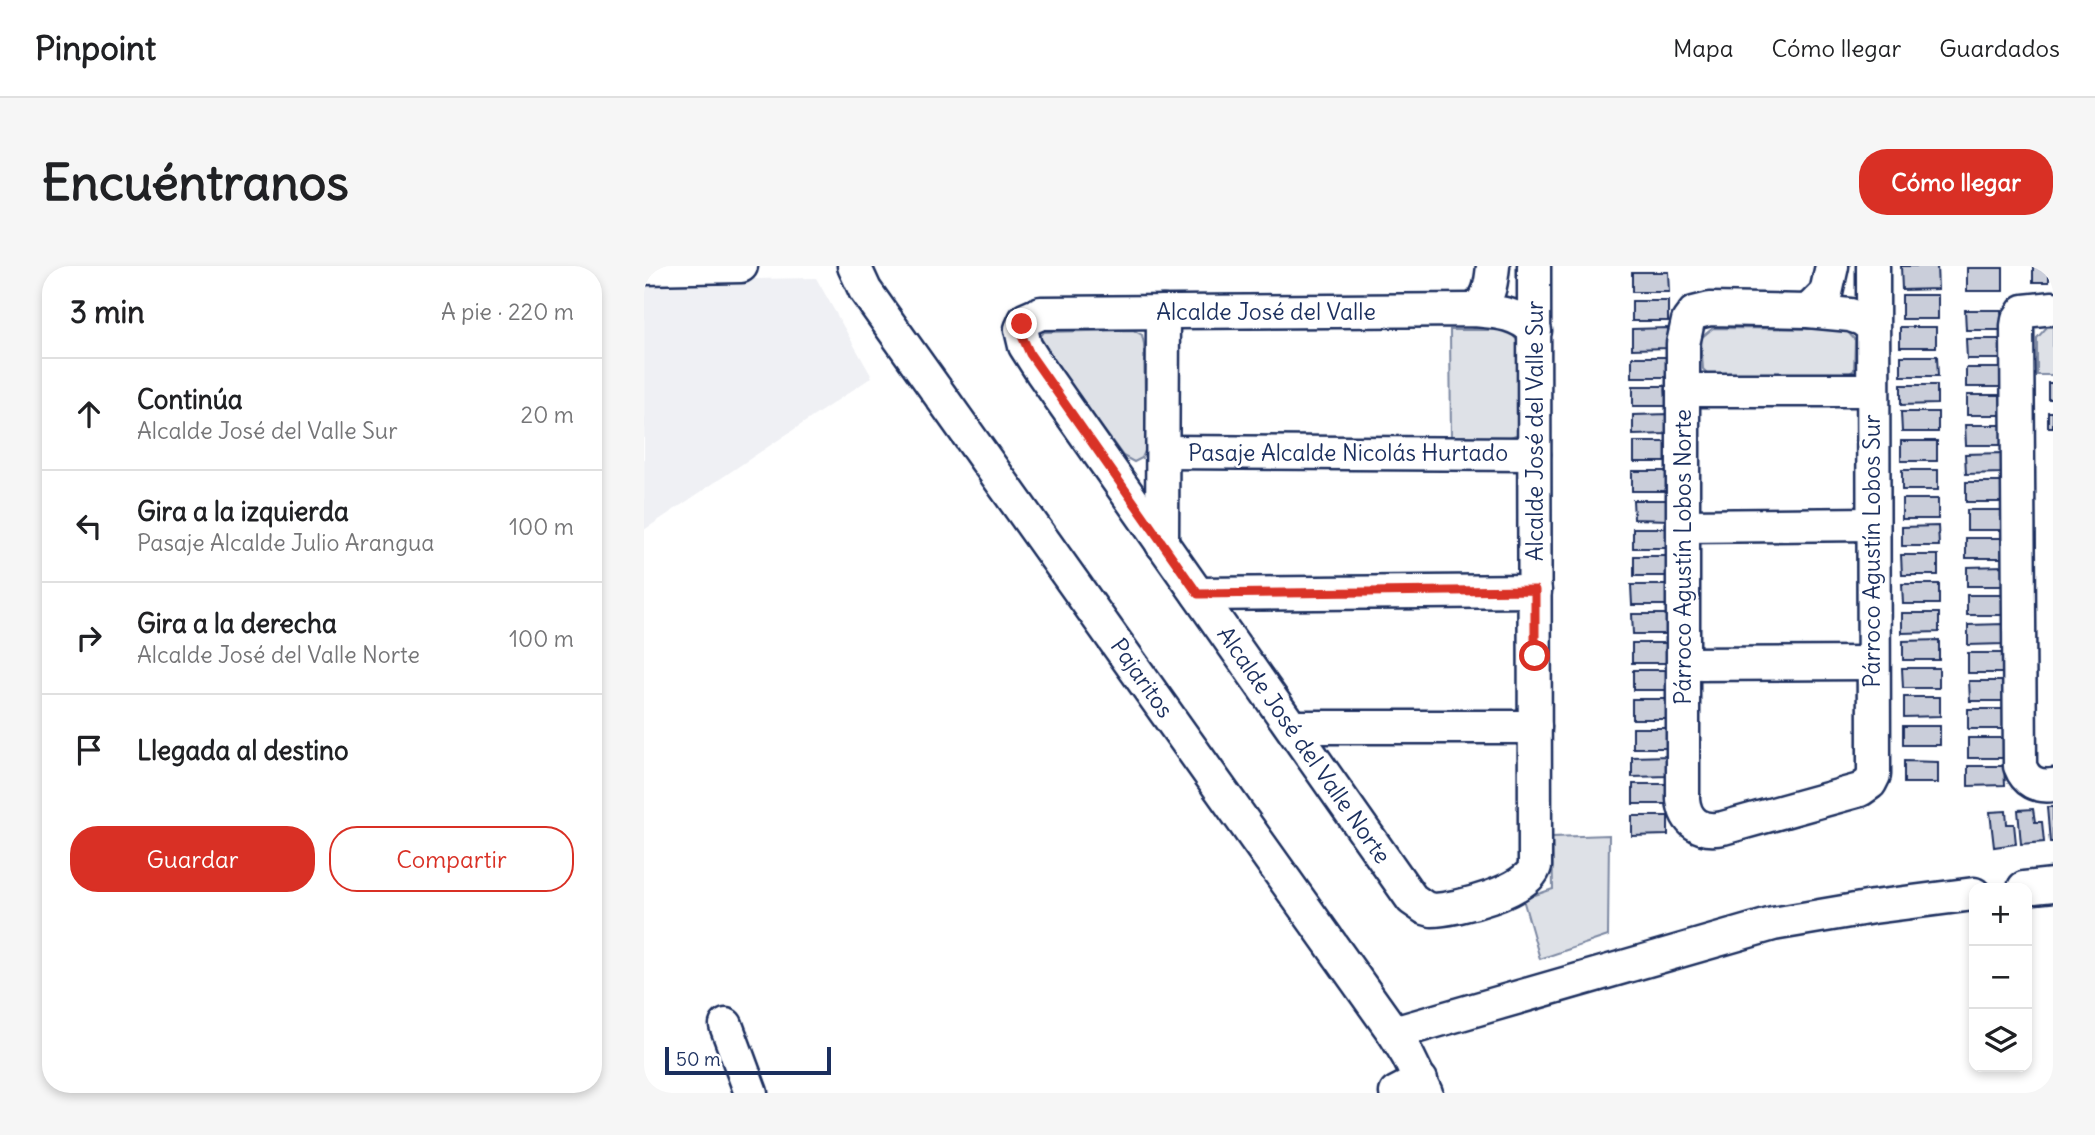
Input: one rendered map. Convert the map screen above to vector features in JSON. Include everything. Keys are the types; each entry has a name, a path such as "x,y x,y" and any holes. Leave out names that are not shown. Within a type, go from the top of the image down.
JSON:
{"street":[{"path":"644,268 741,266"},
{"name":"Pajaritos","path":"854,266 864,290 1394,1033 1414,1089"},
{"name":"Alcalde José del Valle Sur","path":"1474,310 1482,304 1490,291 1493,266"},
{"path":"1808,311 1826,293 1832,266"},
{"path":"1808,311 1861,321 1873,279"},
{"name":"Alcalde José del Valle Sur","path":"1529,301 1534,454 1536,847"},
{"name":"Alcalde José del Valle","path":"1022,324 1041,313 1474,310 1529,301"},
{"path":"2053,308 2024,311 2017,326 2020,766 2029,781 2040,786 2053,785"},
{"name":"Párroco Agustín Lobos Norte","path":"1683,799 1683,337 1690,317 1700,311 1808,311"},
{"path":"1162,544 1163,312"},
{"name":"Párroco Agustín Lobos Sur","path":"1683,799 1688,817 1695,824 1713,830 1860,790 1870,783 1874,775 1872,390 1861,321"},
{"name":"Alcalde José del Valle Norte","path":"1022,324 1021,334 1030,354 1412,899 1425,908 1438,910 1503,893 1519,886 1534,871 1536,847"},
{"path":"1683,390 1872,390"},
{"name":"Pasaje Alcalde Nicolás Hurtado","path":"1163,452 1534,454"},
{"path":"1683,526 1872,524"},
{"path":"1198,594 1535,590"},
{"path":"1683,664 1872,663"},
{"path":"1292,727 1535,727"},
{"path":"2032,887 2053,885"},
{"path":"1394,1033 1773,923 1969,895"},
{"path":"726,1025 751,1093"}],"shaded area":[{"path":"816,278 872,377 644,530 644,281"},
{"path":"2047,327 2053,327 2053,375 2037,375 2037,338"},
{"path":"1713,328 1845,329 1855,340 1854,370 1842,379 1712,378 1703,369 1701,338"},
{"path":"1133,330 1142,335 1144,344 1146,449 1142,458 1134,462 1123,456 1038,339 1044,332"},
{"path":"1450,330 1508,330 1517,340 1518,434 1503,440 1451,439"},
{"path":"1609,835 1608,936 1540,959 1523,899 1553,889 1552,837"}],"building":[{"path":"1901,266 1937,266 1938,289 1902,290"},
{"path":"2033,266 2049,266 2049,282 2033,282"},
{"path":"1967,268 2003,268 2003,291 1967,291"},
{"path":"1632,272 1668,272 1669,292 1632,292"},
{"path":"1902,295 1938,295 1938,319 1902,319"},
{"path":"1632,301 1668,301 1668,321 1632,321"},
{"path":"1965,310 2001,310 2002,330 1966,330"},
{"path":"1900,327 1936,327 1936,347 1900,347"},
{"path":"1668,328 1669,348 1632,349 1632,329"},
{"path":"1966,339 2003,339 2003,359 1967,359"},
{"path":"1901,356 1937,356 1938,376 1901,376"},
{"path":"1632,357 1668,357 1669,377 1632,377"},
{"path":"1966,368 2002,368 2003,387 1966,387"},
{"path":"2048,383 2053,383 2053,399 2048,399"},
{"path":"1901,385 1937,385 1937,404 1901,405"},
{"path":"1633,386 1669,386 1670,406 1633,406"},
{"path":"1967,395 2003,395 2003,415 1967,415"},
{"path":"1901,412 1938,412 1938,432 1902,432"},
{"path":"2048,412 2053,412 2053,427 2048,427"},
{"path":"1669,414 1669,434 1633,435 1633,415"},
{"path":"1965,425 2002,425 2002,445 1966,445"},
{"path":"1901,441 1937,441 1937,461 1901,461"},
{"path":"1634,442 1670,442 1670,462 1634,462"},
{"path":"2002,453 2002,473 1966,474 1965,454"},
{"path":"1902,470 1938,470 1938,490 1902,490"},
{"path":"1632,471 1669,471 1669,491 1632,491"},
{"path":"1966,482 2002,482 2003,502 1966,502"},
{"path":"1902,499 1938,499 1938,519 1902,519"},
{"path":"1633,500 1669,500 1670,520 1634,519"},
{"path":"1967,510 2003,510 2003,530 1967,530"},
{"path":"1938,526 1939,546 1902,546 1902,527"},
{"path":"1633,528 1669,528 1669,548 1633,548"},
{"path":"1966,538 2003,538 2003,558 1966,558"},
{"path":"1901,555 1938,555 1938,575 1902,575"},
{"path":"1634,556 1670,556 1670,576 1634,576"},
{"path":"2004,566 2004,586 1967,586 1967,567"},
{"path":"1902,584 1939,584 1939,604 1903,604"},
{"path":"1631,585 1668,585 1668,605 1632,605"},
{"path":"1967,595 2003,595 2003,615 1967,615"},
{"path":"1902,613 1939,613 1939,632 1902,633"},
{"path":"1632,614 1669,614 1669,634 1633,634"},
{"path":"2004,624 2004,644 1968,645 1968,625"},
{"path":"1939,640 1939,660 1903,660 1903,641"},
{"path":"1632,643 1669,643 1669,663 1632,663"},
{"path":"1968,653 2004,653 2004,673 1968,673"},
{"path":"1902,668 1939,668 1939,688 1903,688"},
{"path":"1633,670 1669,670 1669,690 1633,690"},
{"path":"1969,681 2006,681 2006,701 1970,701"},
{"path":"1904,697 1940,697 1940,716 1904,717"},
{"path":"1632,699 1668,699 1668,719 1632,719"},
{"path":"1968,709 2004,709 2004,729 1968,729"},
{"path":"1903,726 1940,726 1940,745 1903,745"},
{"path":"1633,728 1669,728 1669,748 1633,748"},
{"path":"1968,738 2004,738 2004,758 1968,758"},
{"path":"1669,756 1669,776 1632,777 1632,757"},
{"path":"1904,761 1938,762 1938,783 1904,783"},
{"path":"1968,766 2004,766 2005,785 1968,786"},
{"path":"1633,784 1669,784 1669,804 1633,804"},
{"path":"2047,807 2053,807 2053,842 2050,842"},
{"path":"2033,809 2035,822 2042,822 2044,842 2021,844 2018,810"},
{"path":"2006,811 2007,824 2014,824 2016,844 1994,847 1990,812"},
{"path":"1632,816 1668,816 1668,835 1632,836"}],"route":[{"path":"1022,324 1021,334 1030,354 1198,594 1535,590 1535,656"}]}
